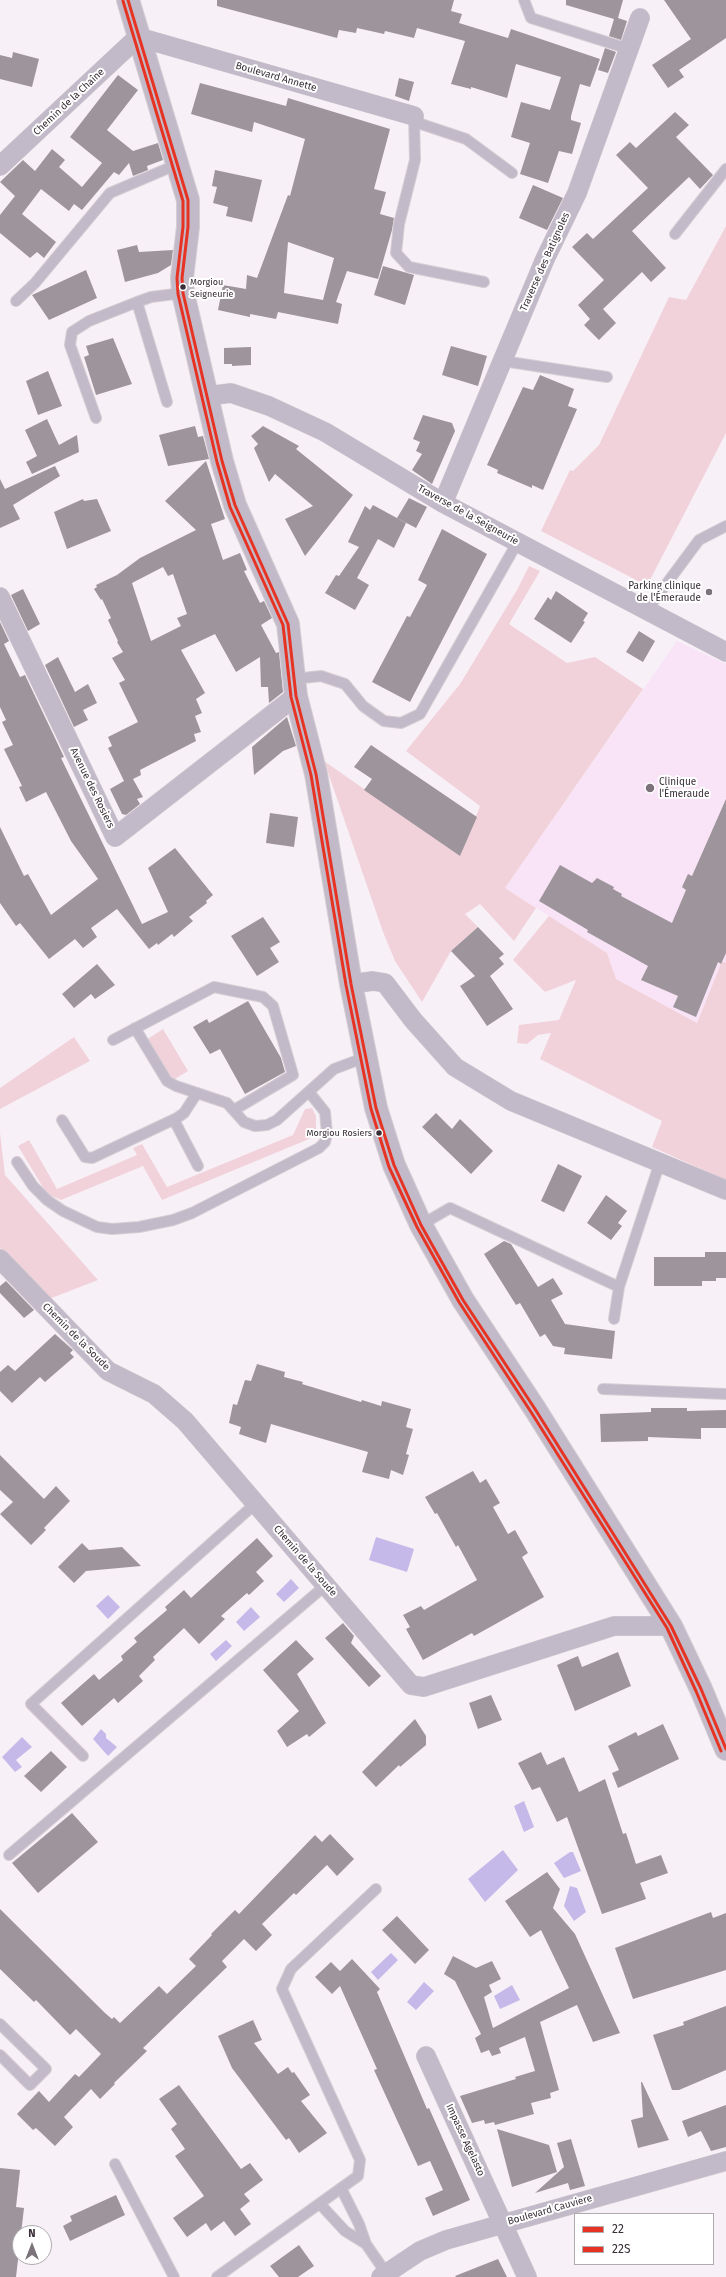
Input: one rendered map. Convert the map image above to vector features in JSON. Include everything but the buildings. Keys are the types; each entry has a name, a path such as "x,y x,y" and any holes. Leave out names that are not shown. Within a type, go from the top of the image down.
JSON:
{"street":[{"path":"128,0 138,38 188,200 188,227 182,278 183,293 222,461 235,505 288,624 296,687 316,774 351,984 376,1108 394,1165 421,1225 463,1300 535,1409 671,1626 701,1689 726,1749"},
{"name":"Traverse des Batignoles","path":"443,503 545,259 577,193 640,18"},
{"name":"Boulevard Annette","path":"138,38 414,116"},
{"name":"Chemin de la Chaîne","path":"0,166 138,38"},
{"name":"Traverse de la Seigneurie","path":"207,396 231,393 269,406 326,432 443,503 726,652"},
{"name":"Avenue des Rosiers","path":"0,596 115,838 296,687"},
{"path":"351,984 373,981 385,983 413,1020 455,1067 511,1101 726,1190"},
{"name":"Chemin de la Soude","path":"0,1259 108,1371 154,1394 185,1421 254,1504 326,1585 411,1685 424,1687 614,1626 671,1626"},
{"name":"Impasse Agelasto","path":"426,2056 527,2277"},
{"name":"Boulevard Cauviere","path":"383,2275 432,2245 503,2223 726,2161"}],"lane":[{"path":"524,0 532,18 629,49"},
{"path":"414,116 421,124 466,139 512,173"},
{"path":"414,116 415,160 399,224 396,253 409,267 484,282"},
{"path":"16,301 35,283 110,193 178,164"},
{"path":"675,234 726,169"},
{"path":"96,418 70,344 72,332 89,321 151,297 183,293"},
{"path":"137,302 167,402"},
{"path":"503,361 607,377"},
{"path":"647,610 699,540 726,526"},
{"path":"296,687 321,676 345,684 363,706 384,721 401,723 420,714 517,543"},
{"path":"113,1040 214,987 263,997 273,1006 293,1074 234,1110"},
{"path":"135,1028 167,1081 227,1103 244,1122 254,1126 267,1125 277,1120 334,1069 366,1057"},
{"path":"17,1162 33,1186 47,1200 63,1211 97,1226 112,1229 139,1227 173,1220 192,1213 319,1148 325,1142 328,1134 325,1112 309,1092"},
{"path":"62,1120 86,1157 89,1159 174,1120 184,1113 197,1093"},
{"path":"174,1120 198,1166"},
{"path":"614,1319 619,1287 660,1162"},
{"path":"421,1225 450,1208 619,1287"},
{"path":"603,1389 726,1394"},
{"path":"83,1756 31,1704 254,1504"},
{"path":"9,1855 326,1585"},
{"path":"217,2277 358,2176 360,2160 282,1989 290,1969 376,1889"},
{"path":"0,2024 46,2068 30,2085 0,2055"},
{"path":"115,2164 174,2277"},
{"path":"341,2188 359,2224 366,2244 383,2275"},
{"path":"320,2204 345,2232 366,2244"}],"shaded area":[{"path":"726,226 726,433 650,580 642,583 541,531 570,470 573,471 599,445 669,297 686,300"},
{"path":"529,566 540,571 509,624 567,663 595,657 643,689 505,888 536,908 514,941 480,904 465,914 478,927 451,951 422,1002 395,961 383,932 324,761 460,856 480,806 406,751 460,684 517,590"},
{"name":"Clinique l'Émeraude","path":"677,641 726,664 726,963 722,961 697,1023 616,979 607,953 505,888"},
{"path":"549,916 607,953 616,979 697,1023 722,961 726,963 726,1180 652,1147 662,1121 540,1059 551,1033 538,1035 527,1044 517,1043 519,1025 559,1020 576,980 545,992 513,960"},
{"path":"163,1029 188,1071 173,1080 146,1040"},
{"path":"74,1037 90,1061 0,1109 0,1088"},
{"path":"312,1108 316,1116 316,1130 309,1139 162,1200 143,1166 61,1200 47,1194 18,1146 29,1140 57,1189 137,1155 133,1148 142,1144 167,1187 293,1135 305,1109"},
{"path":"0,1133 5,1175 98,1280 49,1299 0,1248"},
{"path":"376,1537 414,1549 407,1572 369,1560"},
{"path":"291,1579 299,1588 284,1602 276,1594"},
{"path":"108,1595 120,1607 108,1619 96,1606"},
{"path":"251,1607 260,1617 244,1631 236,1622"},
{"path":"226,1640 232,1646 216,1661 210,1654"},
{"path":"101,1729 106,1734 106,1738 117,1747 108,1756 93,1739"},
{"path":"22,1737 32,1747 16,1760 22,1767 15,1772 2,1757"},
{"path":"524,1801 534,1827 524,1832 514,1806"},
{"path":"503,1850 518,1870 485,1902 468,1879"},
{"path":"570,1852 573,1852 581,1871 564,1878 554,1863"},
{"path":"570,1886 577,1888 586,1912 574,1921 564,1906"},
{"path":"391,1953 398,1960 378,1980 371,1972"},
{"path":"424,1982 434,1991 416,2010 407,2002"},
{"path":"512,1985 520,2000 500,2009 494,1996"}],"transit line":[{"name":"22","path":"128,0 188,200 188,227 182,278 183,293 222,461 235,505 288,624 296,696 316,774 351,984 376,1108 394,1165 421,1225 463,1300 535,1409 671,1626 701,1689 726,1749"},
{"name":"22S","path":"123,1 183,201 183,227 177,278 178,294 217,462 230,507 283,625 291,697 311,775 346,985 371,1109 389,1167 417,1227 459,1302 531,1412 667,1628 696,1691 721,1751"}],"place":[{"name":"Morgiou Seigneurie","path":"183,287"},
{"name":"Parking clinique de l'Émeraude","path":"709,592"},
{"name":"Clinique l'Émeraude","path":"650,788"},
{"name":"Morgiou Rosiers","path":"379,1133"}]}
